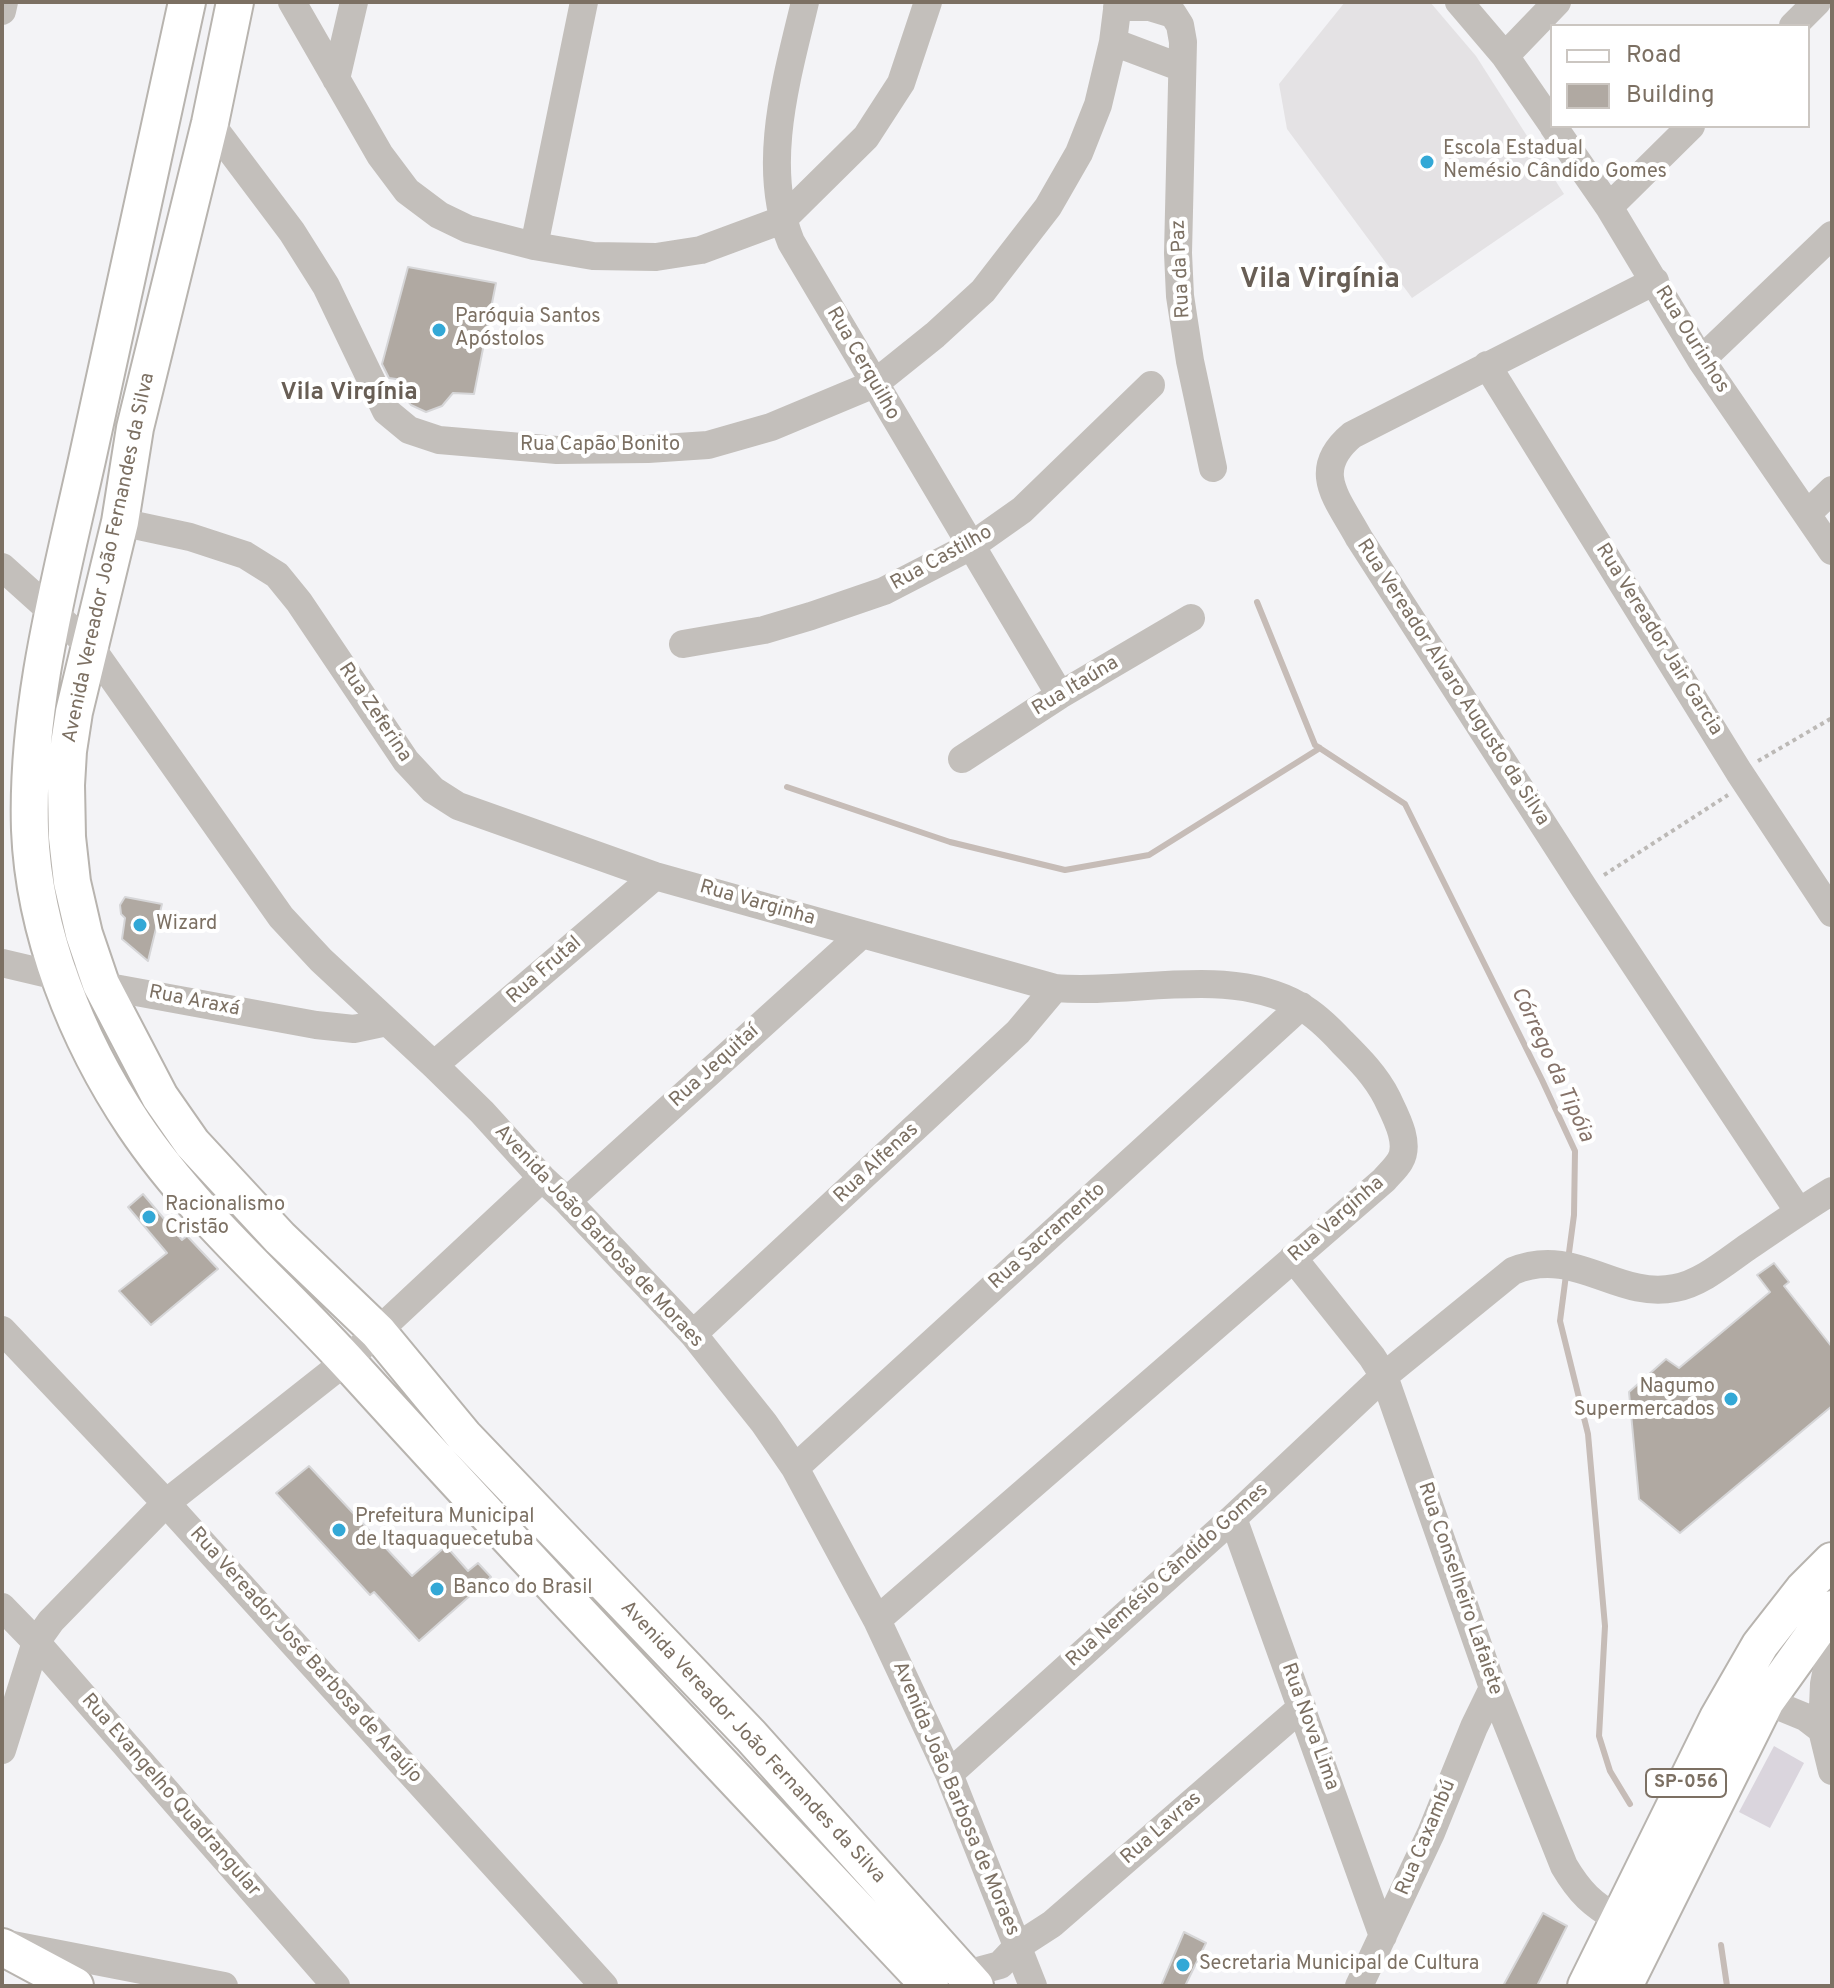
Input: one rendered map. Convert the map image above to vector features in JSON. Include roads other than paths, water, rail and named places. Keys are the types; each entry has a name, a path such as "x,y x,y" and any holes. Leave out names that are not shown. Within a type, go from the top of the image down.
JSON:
{"main road":[{"name":"Avenida Vereador João Fernandes da Silva","path":"187,2 54,612 32,730 30,834 36,890 46,936 74,1013 132,1123 178,1185 649,1688 955,1980"},
{"name":"Avenida Vereador João Fernandes da Silva","path":"235,2 210,123 135,428 120,522 74,712 68,751 67,837 72,882 84,934 101,984 153,1084 192,1143 280,1238 378,1332 464,1436 751,1736 955,1980"},
{"name":"SP-056","path":"1586,1986 1718,1718 1760,1645 1803,1590 1832,1561"},
{"name":"SP-056","path":"1624,1986 1766,1701 1828,1634"},
{"path":"649,1688 681,1664"},
{"path":"2,1945 74,1976"}],"street":[{"path":"2,11 4,2"},
{"path":"292,2 380,155 407,191 439,215 468,229 534,246 593,256 656,257 701,250 782,220 866,137 901,83 928,2"},
{"path":"336,79 354,2"},
{"path":"534,246 584,2"},
{"name":"Rua Cerquilho","path":"805,2 780,120 777,167 782,220 791,242 874,384 1060,695"},
{"name":"Rua Ourinhos","path":"1459,2 1505,56 1550,121"},
{"path":"1505,56 1557,2"},
{"path":"1795,24 1817,2"},
{"name":"Rua Capão Bonito","path":"210,123 299,242 326,286 386,411 409,430 439,440 557,450 708,445 771,427 874,384 983,291 1048,207 1084,141 1098,105 1113,42 1117,5"},
{"name":"Rua da Paz","path":"1117,5 1150,7 1173,14 1180,25 1183,42 1178,253 1180,296 1190,361 1213,468"},
{"path":"1113,42 1182,68"},
{"name":"Rua Ourinhos","path":"1555,128 1609,207 1701,360 1832,551"},
{"path":"1609,207 1689,128"},
{"path":"1701,360 1832,235"},
{"name":"Rua Vereador Alvaro Augusto da Silva","path":"1655,281 1352,435 1338,447 1329,462 1331,486 1359,538 1584,888 1799,1212"},
{"name":"Rua Vereador Jair Garcia","path":"1487,365 1743,778 1832,913"},
{"name":"Rua Castilho","path":"683,644 764,630 855,601 884,591 971,546 1022,510 1151,385"},
{"path":"1807,514 1832,490"},
{"name":"Rua Zeferina","path":"120,522 190,537 245,555 277,575 299,602 406,761 433,790 458,806 655,876"},
{"name":"Avenida João Barbosa de Moraes","path":"2,567 90,646 281,917 321,960 482,1112 567,1201 693,1334 764,1423 795,1468 877,1620 949,1774 1033,1986"},
{"name":"Rua Itaúna","path":"962,759 1060,695 1191,618"},
{"name":"Rua Varginha","path":"655,876 1055,988 1088,991 1195,984 1267,991 1301,1006 1329,1029 1379,1082 1398,1121 1403,1141 1401,1160 1384,1180 877,1620"},
{"name":"Rua Frutal","path":"434,1065 655,876"},
{"name":"Rua Jequitaí","path":"567,1201 862,934"},
{"name":"Rua Araxá","path":"2,963 316,1025 354,1029 387,1022"},
{"name":"Rua Alfenas","path":"693,1334 1018,1032 1055,988"},
{"name":"Rua Sacramento","path":"795,1468 1301,1006"},
{"path":"2,1750 36,1642 51,1621 166,1503 346,1361 542,1178"},
{"path":"1799,1212 1832,1191"},
{"name":"Rua Nemésio Cândido Gomes","path":"949,1774 1233,1518 1384,1376 1513,1271 1546,1262 1582,1269 1647,1290 1675,1288 1700,1278 1799,1212"},
{"name":"Rua Conselheiro Lafaiete","path":"1293,1258 1384,1376 1493,1688 1564,1866 1578,1890 1596,1907 1619,1920"},
{"name":"Rua Vereador José Barbosa de Araújo","path":"2,1330 166,1503 604,1986"},
{"name":"Rua Nova Lima","path":"1233,1518 1383,1936"},
{"name":"Rua Evangelho Quadrangular","path":"2,1607 336,1986"},
{"path":"1828,1634 1822,1730 1832,1771"},
{"name":"Rua Caxambú","path":"1359,1986 1431,1833 1493,1688"},
{"path":"1766,1701 1795,1712 1822,1730"},
{"name":"Rua Lavras","path":"1018,1946 1052,1924 1302,1707"},
{"name":"Avenida João Barbosa de Moraes","path":"955,1980 974,1972 987,1971 1010,1957 1018,1946"},
{"path":"74,1976 224,1986"}],"waterway":[{"name":"Córrego da Tipóia","path":"1257,602 1315,745 1405,804 1542,1080 1575,1151 1574,1215 1568,1260"},
{"path":"787,787 950,842 1065,870 1149,855 1320,748"},
{"name":"Córrego da Tipóia","path":"1566,1275 1560,1321 1588,1434 1605,1626 1599,1736 1610,1771 1630,1804"},
{"path":"1721,1945 1727,1986"}],"place":[{"name":"Escola Estadual Nemésio Cândido Gomes","path":"1427,162"},
{"name":"Paróquia Santos Apóstolos","path":"439,330"},
{"name":"Wizard","path":"140,925"},
{"name":"Racionalismo Cristão","path":"149,1217"},
{"name":"Nagumo Supermercados","path":"1731,1399"},
{"name":"Prefeitura Municipal de Itaquaquecetuba","path":"339,1530"},
{"name":"Banco do Brasil","path":"437,1589"},
{"name":"Secretaria Municipal de Cultura","path":"1183,1965"}],"district":[{"name":"Vila Virgínia","path":"1320,281"},
{"name":"Vila Virgínia","path":"349,394"}]}
